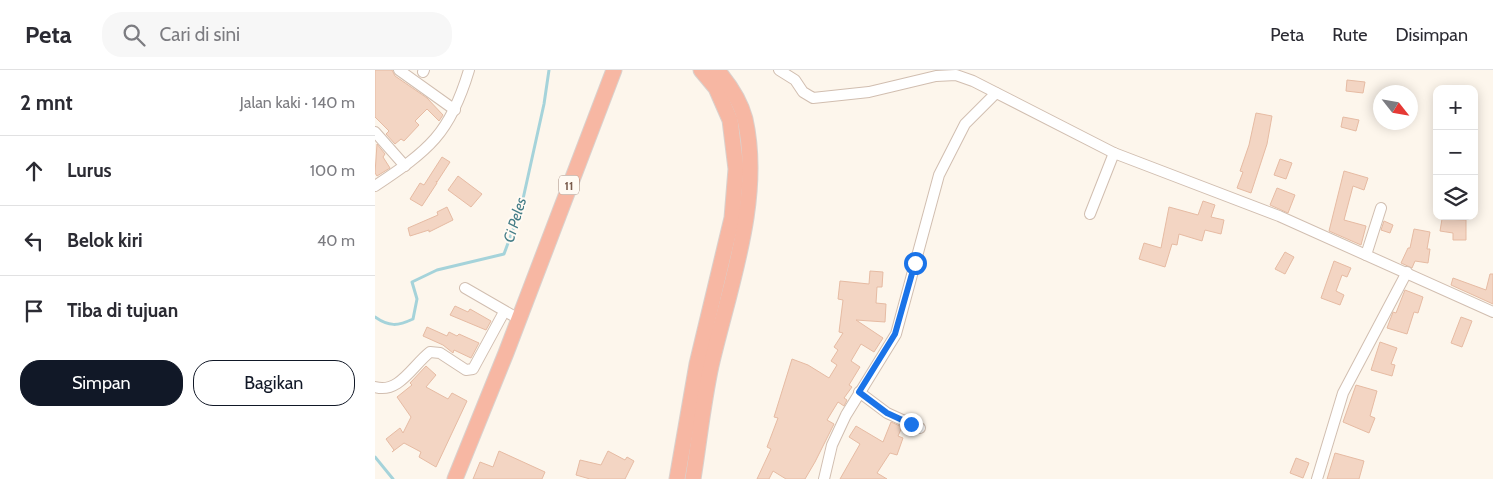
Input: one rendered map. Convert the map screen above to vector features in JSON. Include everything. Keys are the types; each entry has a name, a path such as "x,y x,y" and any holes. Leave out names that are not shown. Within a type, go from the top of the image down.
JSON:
{"highway":[{"name":"11","path":"455,479 506,353 511,315 614,70"},
{"path":"677,479 697,364 732,218 736,169 730,120 716,88 701,70"},
{"path":"693,479 711,369 745,223 751,170 745,118 731,87 717,70"}],"street":[{"path":"399,70 455,110"},
{"path":"375,186 405,166 436,138 455,110 469,70"},
{"path":"779,70 795,80 803,92 813,98 869,92 935,76 956,73 1114,152 1279,216 1493,312"},
{"path":"824,479 832,446 859,392 895,334 934,191 948,154 965,124 996,93"},
{"path":"375,132 405,166"},
{"path":"1090,214 1114,152"},
{"path":"1366,255 1381,208"},
{"path":"1317,479 1343,392 1407,272"},
{"path":"375,388 385,389 395,386 429,352 440,353 466,370 473,369 511,315 465,288"},
{"path":"859,392 887,413 920,428"}],"building":[{"path":"375,70 392,70 395,76 427,98 443,115 439,121 427,109 415,121 419,125 404,141 401,139 395,144 386,134 389,131 375,117"},
{"path":"1347,80 1365,82 1363,93 1346,91"},
{"path":"1256,113 1272,116 1267,144 1251,193 1237,188 1243,172 1240,171 1249,145"},
{"path":"1343,117 1359,120 1356,131 1341,127"},
{"path":"377,144 385,154 383,157 390,168 377,176 375,173"},
{"path":"442,157 450,162 436,181 437,183 422,206 410,199 420,183 424,185"},
{"path":"1280,159 1292,163 1286,179 1274,175"},
{"path":"1344,171 1368,178 1364,190 1353,186 1344,220 1366,226 1361,245 1329,231"},
{"path":"458,176 482,194 471,207 448,190"},
{"path":"1277,188 1295,195 1288,213 1270,205"},
{"path":"1203,201 1215,205 1211,217 1224,220 1221,234 1205,230 1202,241 1179,234 1177,245 1172,244 1165,267 1139,259 1144,243 1161,248 1169,207 1198,215"},
{"path":"447,207 453,220 429,232 429,230 410,236 408,228 438,215 437,212"},
{"path":"1442,220 1466,220 1466,240 1453,240 1453,233 1440,231"},
{"path":"1384,221 1393,225 1390,233 1381,230"},
{"path":"1414,229 1430,232 1427,249 1430,249 1428,263 1415,261 1412,268 1401,263 1408,248 1410,248"},
{"path":"1285,252 1294,257 1285,274 1275,269"},
{"path":"1334,261 1351,268 1347,277 1342,275 1336,291 1344,295 1340,305 1321,298"},
{"path":"870,271 883,272 882,287 877,287 876,303 886,304 885,322 856,320 883,338 874,352 861,344 851,361 860,367 849,385 852,387 844,398 847,400 844,406 838,402 827,420 834,424 805,479 786,479 773,471 769,479 757,479 771,449 767,447 778,418 774,417 792,359 808,365 829,378 837,365 831,361 838,350 834,347 843,333 839,332 843,300 838,299 840,281 869,284"},
{"path":"1490,274 1493,274 1493,304 1451,285 1453,278 1486,290"},
{"path":"1405,290 1423,297 1418,313 1414,312 1407,334 1387,328 1393,312 1396,313"},
{"path":"455,306 468,312 470,309 491,321 486,330 450,315"},
{"path":"1461,317 1472,321 1462,347 1451,343"},
{"path":"427,327 447,336 449,332 457,336 459,334 479,343 471,358 454,350 453,353 443,345 423,336"},
{"path":"1380,342 1397,348 1391,364 1395,365 1392,376 1371,370"},
{"path":"426,366 436,375 426,387 448,399 452,393 467,401 436,467 419,457 421,452 404,443 392,452 394,450 386,439 400,428 403,433 411,417 397,397 412,385 410,383"},
{"path":"1356,385 1377,391 1370,416 1375,418 1369,433 1343,422"},
{"path":"891,422 902,427 898,436 903,438 897,455 890,453 877,473 887,479 840,479 860,444 849,437 856,426 883,442"},
{"path":"499,451 545,472 542,479 473,479 480,462 493,467"},
{"path":"608,451 625,460 627,457 634,461 625,479 590,479 576,475 580,460 601,465"},
{"path":"1335,453 1364,461 1359,479 1327,479"},
{"path":"1296,458 1309,463 1303,478 1290,473"}],"waterway":[{"name":"Ci Peles","path":"375,317 389,324 403,323 413,319 417,299 412,282 437,270 504,254 521,208 544,104 549,70"},
{"name":"Ci Peles","path":"375,457 393,479"}],"route":[{"path":"911,424 887,413 859,392 895,334 903,313 915,263"}]}
